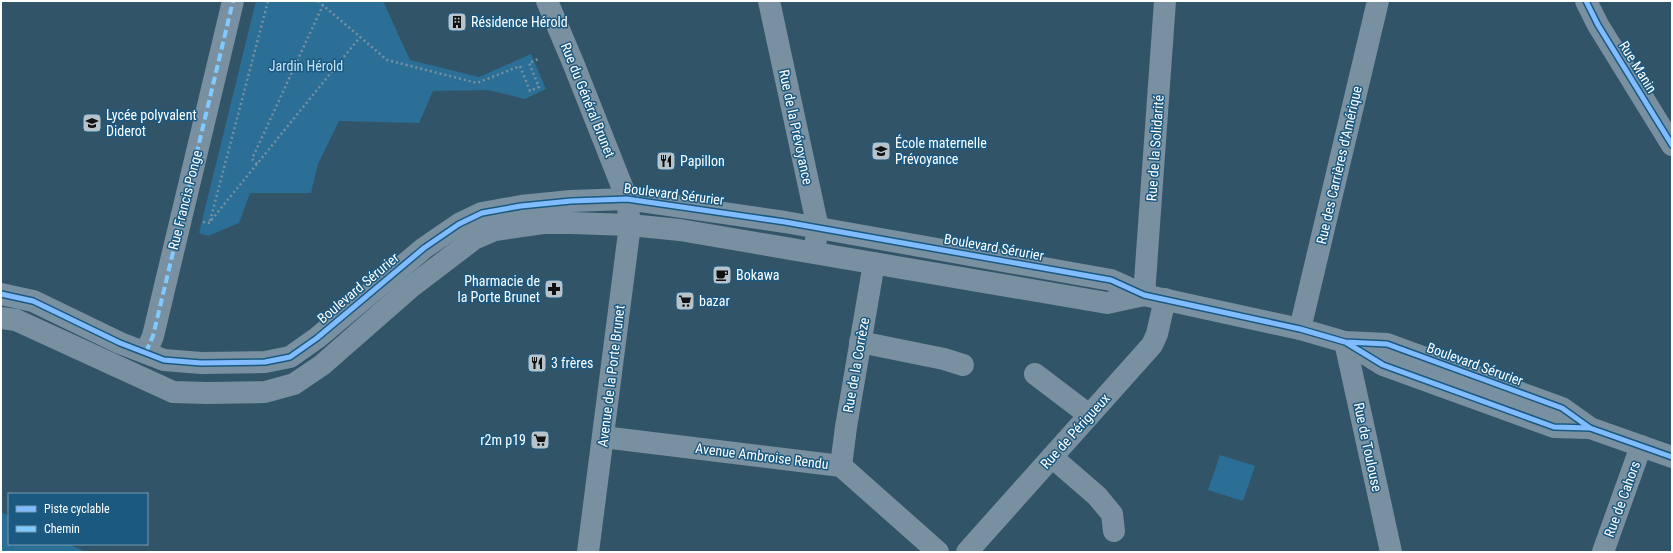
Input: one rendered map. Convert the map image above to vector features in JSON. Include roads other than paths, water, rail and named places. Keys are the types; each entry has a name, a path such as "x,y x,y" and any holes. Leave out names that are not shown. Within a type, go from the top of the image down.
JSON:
{"street":[{"name":"Rue Francis Ponge","path":"146,352 153,336 233,1"},
{"name":"Rue du Général Brunet","path":"547,1 627,199"},
{"name":"Rue de la Prévoyance","path":"769,1 818,228 813,253"},
{"name":"Rue de la Solidarité","path":"1144,295 1165,1"},
{"name":"Rue des Carrières d'Amérique","path":"1300,329 1378,1"},
{"name":"Rue Manin","path":"1586,1 1598,25 1672,145"},
{"name":"Avenue de la Porte Brunet","path":"588,552 630,225 627,199"},
{"name":"Boulevard Sérurier","path":"1,294 33,301 120,343 164,360 189,363 265,362 290,357 346,315 424,248 459,224 482,213 521,206 564,201 627,199 677,205 818,228 1111,280 1144,295 1300,329 1345,342 1387,344 1562,408 1590,428 1672,457"},
{"name":"Boulevard Sérurier","path":"1,318 16,320 111,365 174,392 265,392 294,384 322,365 411,287 474,239 495,230 542,223 630,225 680,230 1108,303 1144,295"},
{"name":"Rue de la Corrèze","path":"841,466 846,427 874,264"},
{"name":"Rue de Périgueux","path":"967,552 1152,345 1157,334 1165,300"},
{"path":"860,342 944,359 964,365"},
{"name":"Rue de Toulouse","path":"1345,342 1391,552"},
{"path":"1035,374 1089,415"},
{"name":"Avenue Ambroise Rendu","path":"603,437 841,466 938,552"},
{"name":"Rue de Cahors","path":"1603,552 1641,446"},
{"path":"1052,457 1097,496 1112,514 1114,532"}],"place":[{"name":"Résidence Hérold","path":"457,22"},
{"name":"Lycée polyvalent Diderot","path":"92,123"},
{"name":"École maternelle Prévoyance","path":"881,151"},
{"name":"Papillon","path":"666,161"},
{"name":"Bokawa","path":"722,275"},
{"name":"Pharmacie de la Porte Brunet","path":"554,289"},
{"name":"bazar","path":"685,301"},
{"name":"3 frères","path":"537,363"},
{"name":"r2m p19","path":"540,440"}],"park label":[{"name":"Jardin Hérold","path":"306,66"}]}
